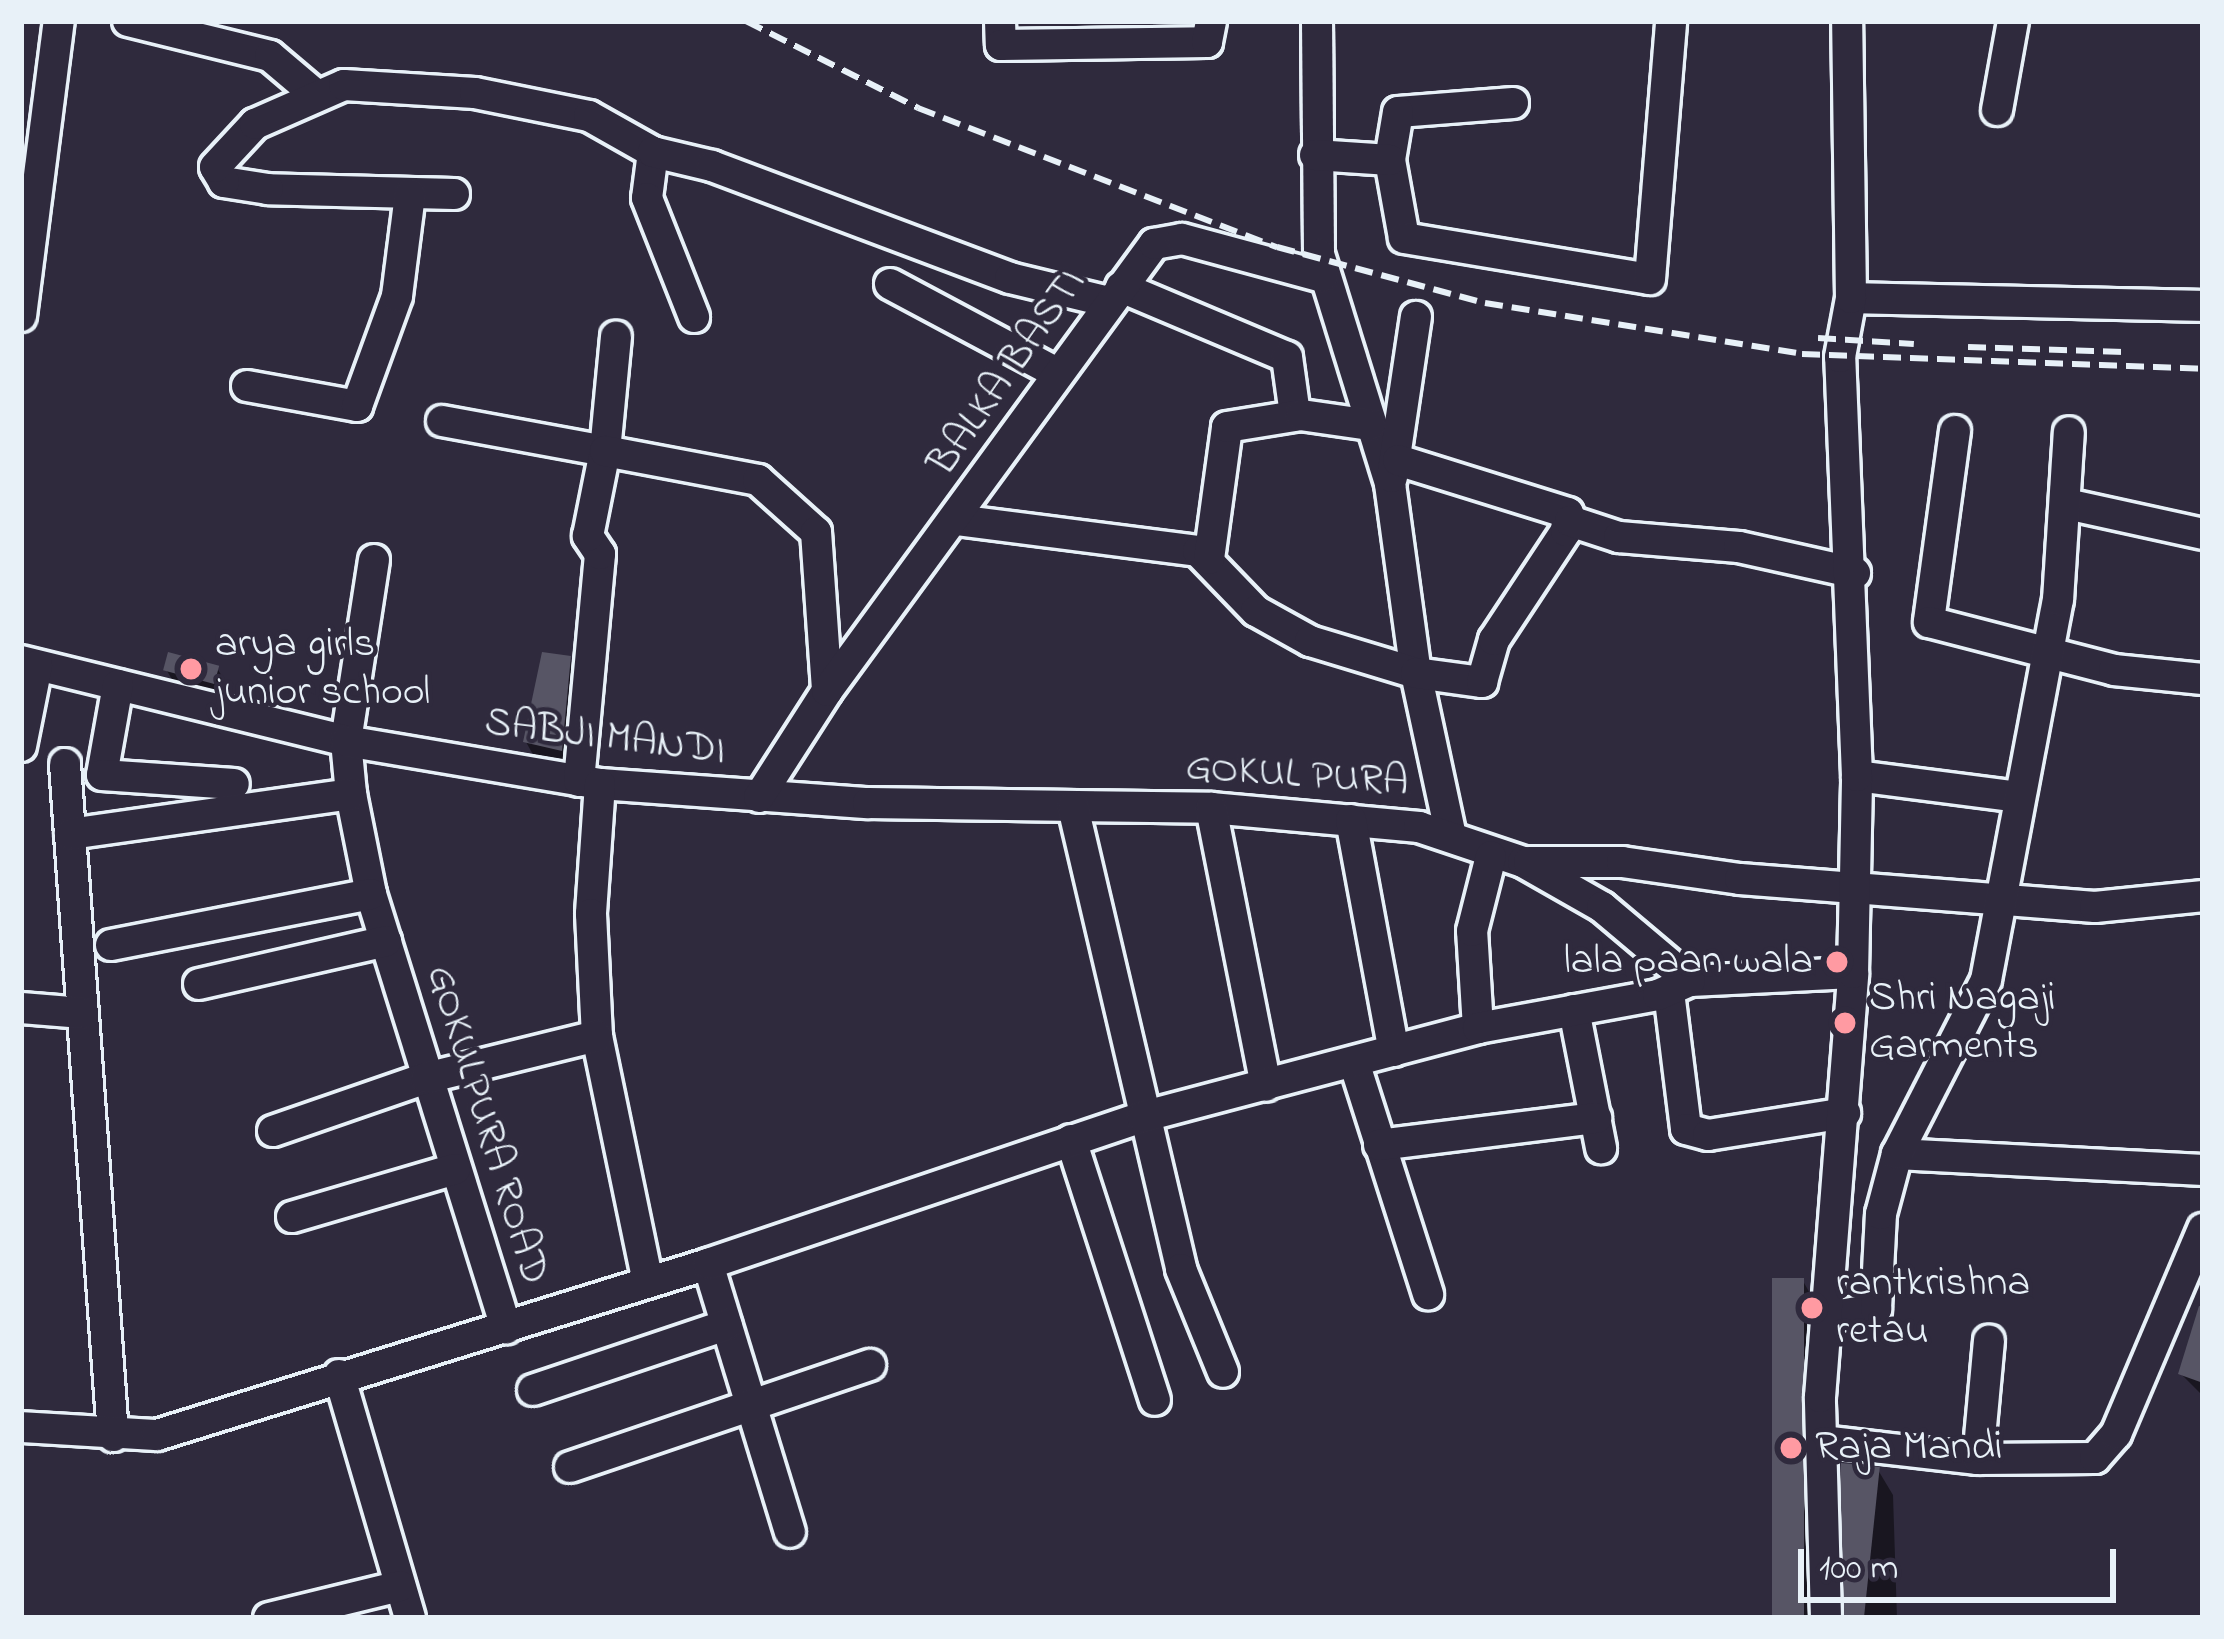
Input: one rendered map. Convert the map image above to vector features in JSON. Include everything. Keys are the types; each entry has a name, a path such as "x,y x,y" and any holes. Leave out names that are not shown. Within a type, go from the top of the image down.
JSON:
{"street":[{"path":"22,308 58,21"},
{"path":"128,21 291,73 475,94 589,116 653,152 712,166 1010,278 1115,295 1287,357 1295,415"},
{"path":"231,21 291,73"},
{"path":"1000,21 1001,45 1207,43 1211,21"},
{"path":"1317,21 1315,154 1323,277 1370,425 1394,472"},
{"path":"1513,103 1403,108 1390,160 1404,238 1650,279 1671,21"},
{"path":"1826,1618 1822,1441 1853,973 1857,776 1855,573 1840,357 1851,298 1847,21"},
{"path":"1997,110 2013,21"},
{"path":"291,73 219,159 218,177 268,189 454,194"},
{"path":"653,152 647,198 694,317"},
{"path":"1315,154 1390,160"},
{"path":"247,386 357,406 397,296 410,194"},
{"name":"BALKA BASTI","path":"759,797 826,691 957,520 1054,372 1165,238 1323,277"},
{"path":"890,284 1054,372"},
{"path":"1851,298 2203,306"},
{"path":"1416,317 1394,472 1416,673 1451,836"},
{"path":"616,337 589,536 600,554 590,782 591,914 597,1036 648,1282"},
{"path":"1208,560 1227,427 1295,415 1370,425"},
{"path":"442,421 758,480 816,532 826,691"},
{"path":"1955,431 1929,622 2146,676 2203,679"},
{"path":"1828,1317 1876,1310 1881,1214 1897,1154 1970,1022 2005,898 2044,652 2058,600 2069,432"},
{"path":"1394,472 1562,506 1570,521 1619,537 1726,545 1855,573"},
{"path":"2067,504 2203,534"},
{"path":"957,520 1192,549 1271,621 1416,673 1482,682 1494,640 1570,521"},
{"name":"GOKULPURA ROAD","path":"21,1427 157,1435 506,1328 371,894 351,794 346,742 374,560"},
{"path":"21,746 29,663"},
{"name":"SABJI MANDI","path":"29,663 346,742 590,782 759,797"},
{"path":"118,686 102,775 234,784"},
{"path":"64,764 113,1436"},
{"path":"1857,776 2019,797"},
{"path":"70,834 351,794"},
{"name":"GOKUL PURA","path":"759,797 1211,808 1352,820 1451,836 1491,856 1523,862 1602,907 1679,986"},
{"path":"1073,807 1181,1269 1223,1372"},
{"path":"1211,808 1266,1086"},
{"path":"1352,820 1394,1051"},
{"path":"1478,1028 1472,931 1491,856"},
{"path":"1523,862 1622,862 1740,879 1855,884 2095,907 2203,896"},
{"path":"111,944 371,894"},
{"path":"200,984 386,940"},
{"path":"506,1328 1142,1117 1478,1028 1679,986 1853,973"},
{"path":"1679,986 1685,1129 1708,1135 1845,1113"},
{"path":"21,1008 83,1013"},
{"path":"1379,1145 1599,1133 1574,1010"},
{"path":"273,1131 426,1078 597,1036"},
{"path":"1354,1062 1428,1294"},
{"path":"1071,1140 1155,1400"},
{"path":"1897,1154 2203,1170"},
{"path":"292,1217 455,1169"},
{"path":"1822,1441 1978,1460 2081,1463 2105,1451 2203,1229"},
{"path":"708,1264 748,1408 790,1532"},
{"path":"533,1390 726,1325"},
{"path":"1978,1460 1989,1341"},
{"path":"570,1467 870,1365"},
{"path":"339,1376 410,1618"},
{"path":"269,1618 400,1586"}],"building":[{"name":"arya girls junior school","path":"168,652 219,666 214,684 163,670"},
{"path":"542,652 571,656 562,751 523,742"},
{"name":"Raja Mandi","path":"1772,1278 1804,1278 1804,1618 1772,1618"},
{"path":"2199,1306 2203,1307 2203,1383 2178,1374"},
{"name":"Raja Mandi","path":"1841,1463 1880,1467 1864,1618 1825,1617"}],"railway":[{"path":"746,21 918,108 1277,247 1485,303 1802,354 2203,369"},
{"path":"1818,338 1914,344"},
{"path":"1968,347 2124,352"}],"place":[{"name":"arya girls junior school","path":"191,669"},
{"name":"lala paan wala","path":"1837,962"},
{"name":"Shri Nagaji Garments","path":"1845,1023"},
{"name":"rantkrishna retau","path":"1812,1308"},
{"name":"Raja Mandi","path":"1791,1448"}]}
